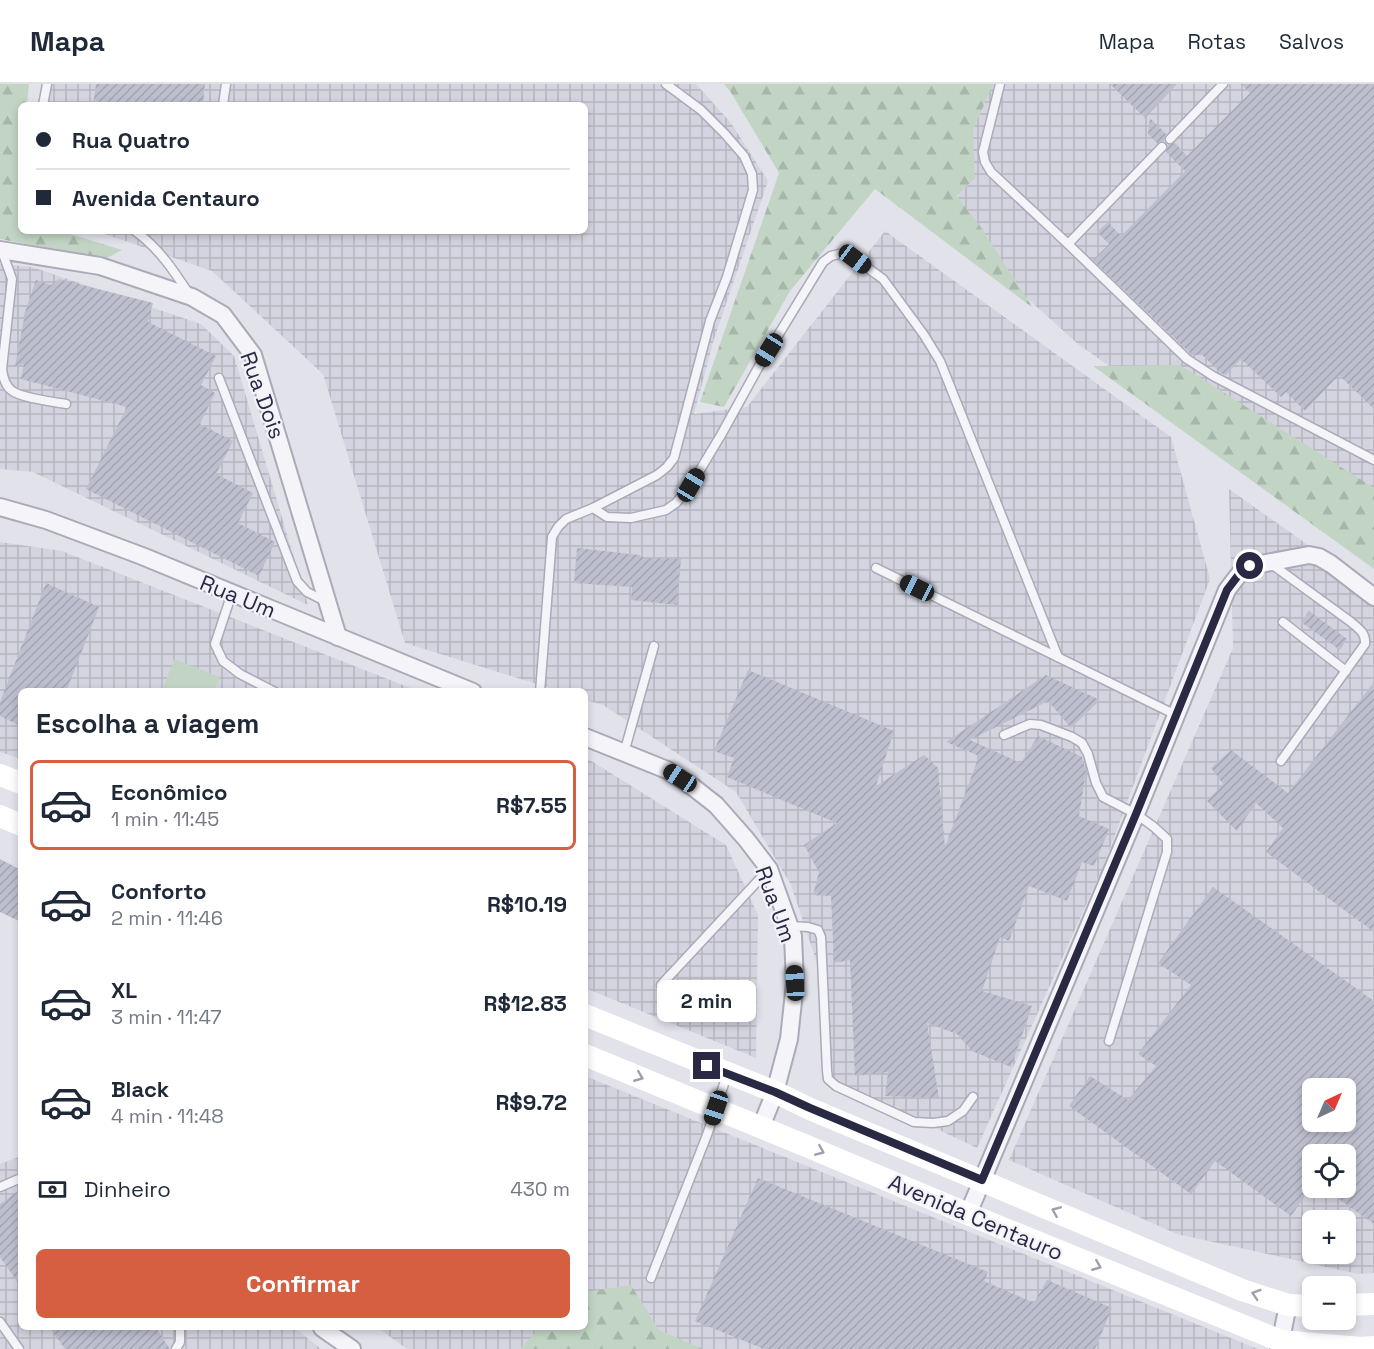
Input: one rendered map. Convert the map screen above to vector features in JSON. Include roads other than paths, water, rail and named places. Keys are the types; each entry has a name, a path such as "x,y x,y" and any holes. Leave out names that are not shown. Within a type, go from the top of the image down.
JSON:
{"street":[{"name":"Rua Dois","path":"1,250 100,266 192,297 223,315 254,355 338,637"},
{"name":"Rua Um","path":"0,507 46,520 463,688"},
{"path":"968,1214 1136,814 1227,590 1240,573 1250,566 1309,555 1319,557 1331,564 1374,597"},
{"name":"Rua Um","path":"588,738 667,770 693,787 716,805 769,869 792,936 795,983 789,1039 775,1092 761,1128"},
{"path":"0,775 18,782"},
{"path":"0,816 18,824"},
{"name":"Avenida Centauro","path":"588,1016 775,1092 1242,1290 1288,1305 1302,1306"},
{"name":"Avenida Centauro","path":"588,1056 1280,1345 1374,1347"},
{"path":"1356,1305 1374,1304"},
{"path":"1280,1345 1288,1305"},
{"path":"325,1330 352,1349"}],"lane":[{"path":"44,102 47,84"},
{"path":"223,102 226,84"},
{"path":"540,688 552,537 566,519 593,508 657,475 674,458 710,321 727,277 753,190 752,174 744,156 701,110 666,84"},
{"path":"1000,84 983,152 985,162 991,172 1187,359 1213,376 1374,460"},
{"path":"1170,139 1223,84"},
{"path":"1068,244 1162,147"},
{"path":"139,234 152,244 170,265 192,297"},
{"path":"1,250 12,279 2,369 4,382 12,392 66,404"},
{"path":"593,508 607,517 631,518 666,510 676,503 691,485 758,368 823,262 831,256 843,253 883,279 940,361 1058,657"},
{"path":"219,378 297,581 308,592 328,603"},
{"path":"1270,562 1364,633 1366,638 1365,644 1281,761"},
{"path":"876,568 1176,715"},
{"path":"232,593 215,644 223,661 240,674 267,688"},
{"path":"1283,622 1346,671"},
{"path":"624,753 654,646"},
{"path":"1004,735 1030,724 1041,725 1082,743 1103,797 1136,814 1154,826 1167,839 1167,852 1109,1041"},
{"path":"662,985 769,869"},
{"path":"789,926 818,930 821,937 828,1079 836,1086 914,1122 948,1121 963,1111 973,1097"},
{"path":"651,1278 728,1074"},
{"path":"0,1187 18,1179"},
{"path":"0,1322 19,1349"},
{"path":"176,1349 180,1342 180,1330"}]}
